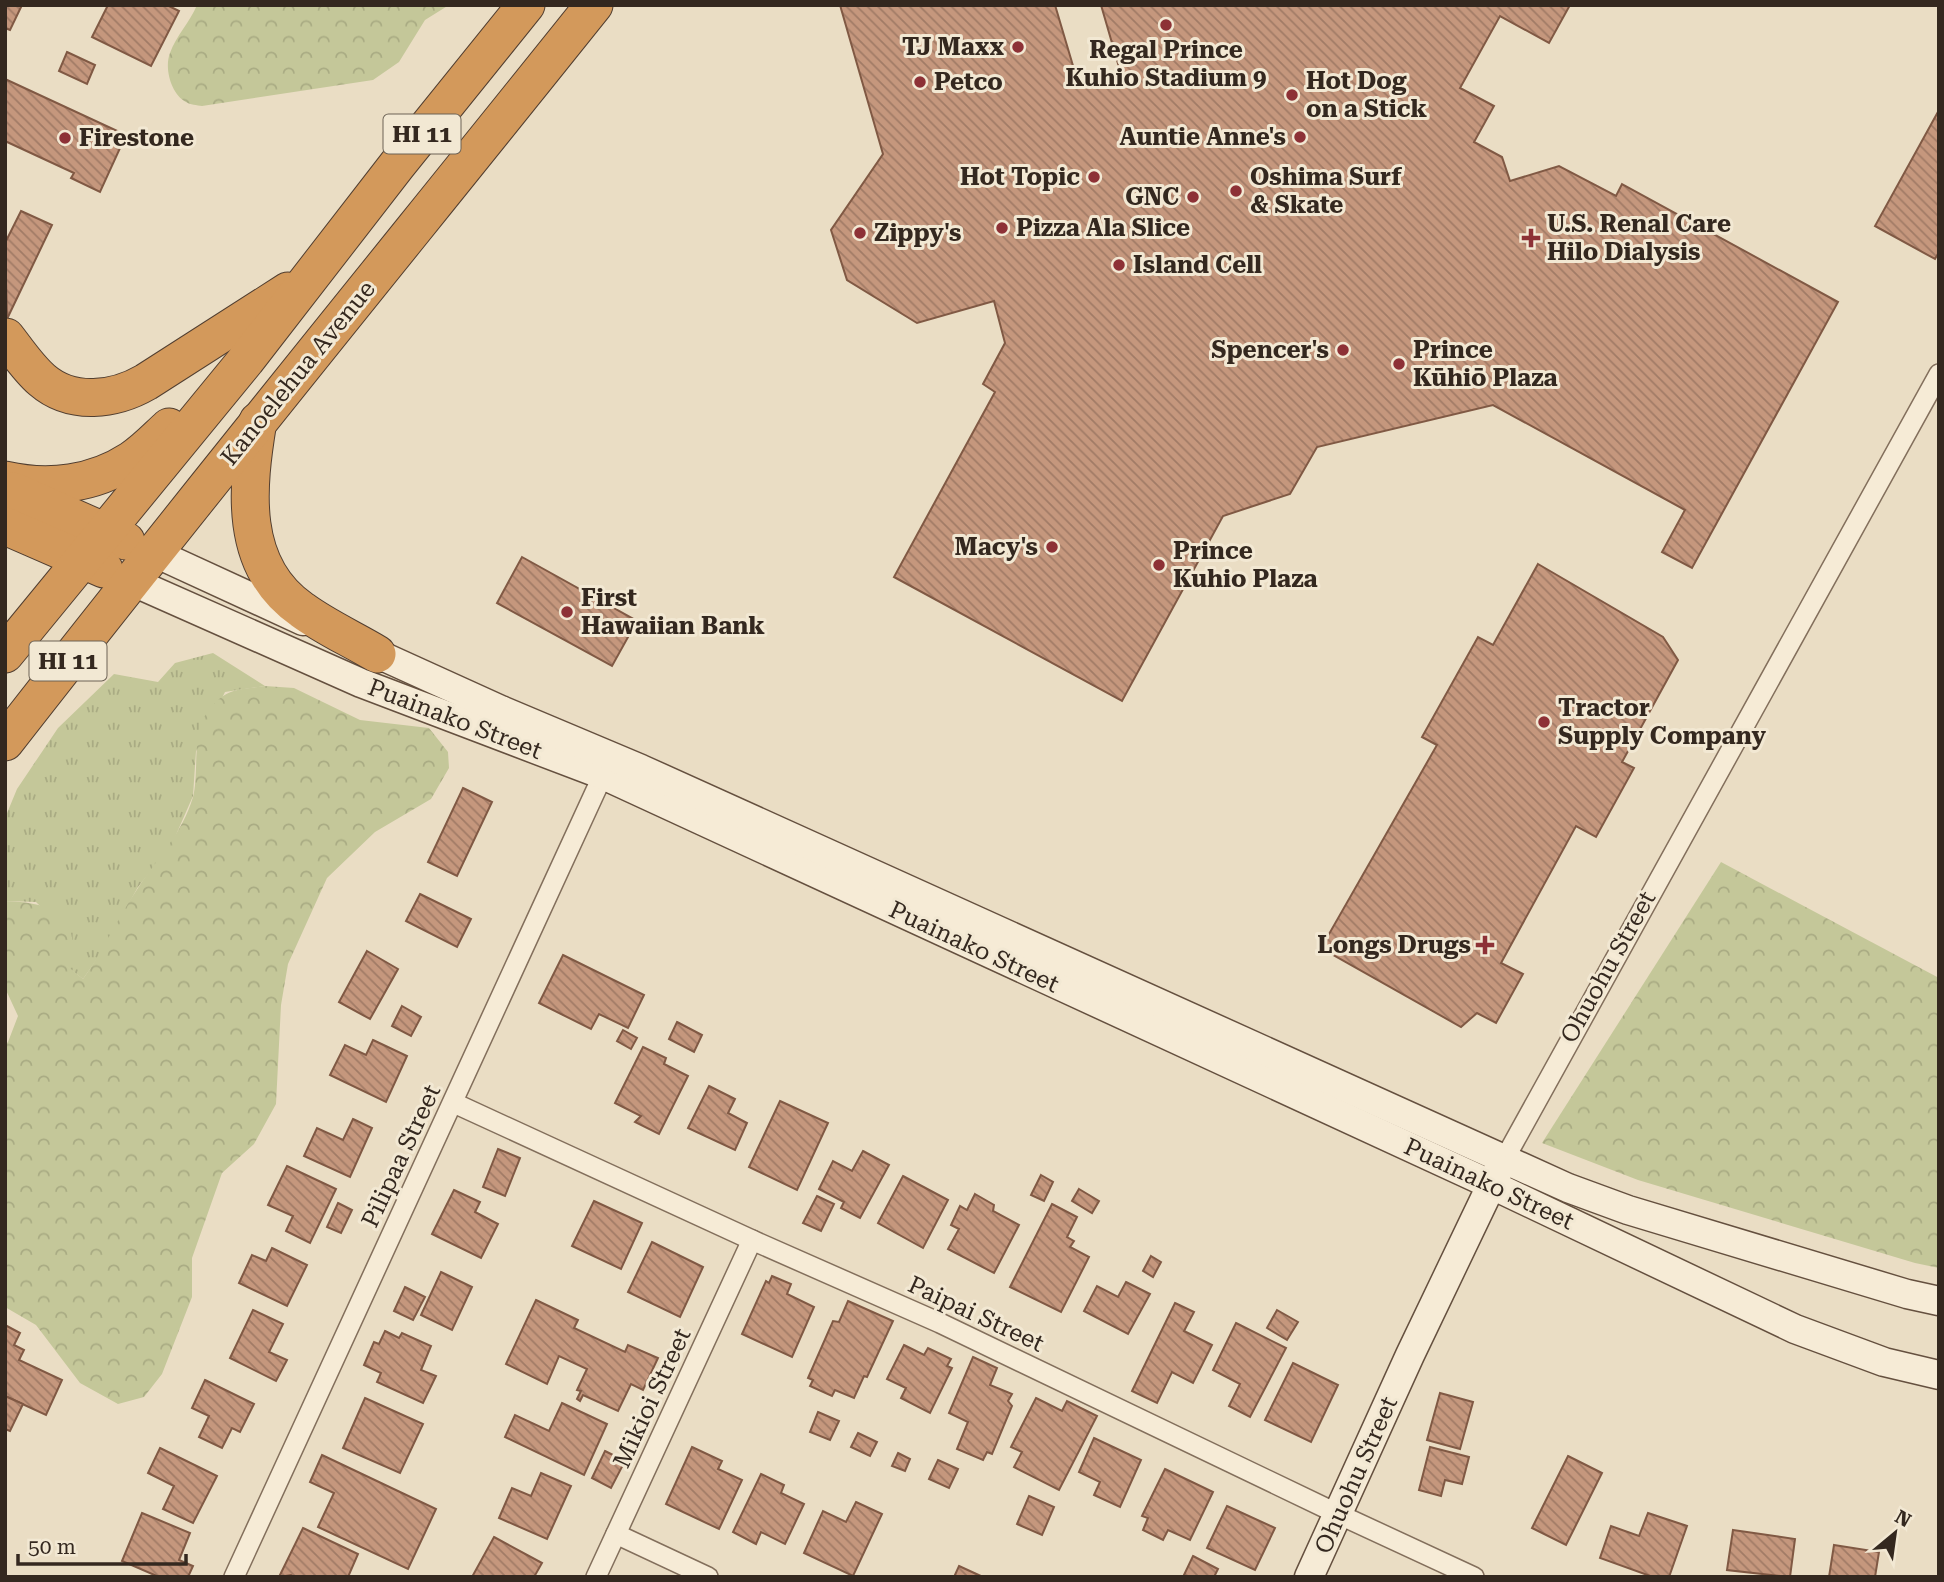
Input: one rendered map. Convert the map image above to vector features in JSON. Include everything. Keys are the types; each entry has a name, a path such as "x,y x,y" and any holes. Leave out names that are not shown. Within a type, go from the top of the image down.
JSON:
{"highway":[{"name":"Kanoelehua Avenue","path":"5,654 246,360 307,279 526,5"},
{"name":"Kanoelehua Avenue","path":"5,742 258,420 594,5"},
{"path":"6,337 34,372 56,389 82,397 109,397 146,382 307,279"},
{"path":"5,480 20,484 60,485 98,477 132,459 246,360"},
{"path":"258,420 251,464 249,513 264,566 276,585 300,609 377,654"},
{"name":"Puainako Street","path":"5,488 153,552"},
{"name":"Puainako Street","path":"5,526 131,581"}],"street":[{"name":"Ohuohu Street","path":"1309,1577 1410,1355 1498,1172 1939,374"},
{"name":"Puainako Street","path":"153,552 501,710 607,766 1498,1172 1796,1329 1884,1362 1939,1375"},
{"name":"Puainako Street","path":"131,581 361,683 607,766"},
{"name":"Pilipaa Street","path":"234,1577 607,766"},
{"name":"Paipai Street","path":"454,1103 940,1323 1474,1577"},
{"name":"Puainako Street","path":"1498,1172 1568,1188 1628,1210 1907,1294 1939,1301"},
{"name":"Mikioi Street","path":"597,1577 752,1240"},
{"path":"616,1534 708,1577"}],"green space":[{"path":"197,5 449,5 425,20 399,62 373,80 202,106 188,103 176,93 168,66 173,47"},
{"path":"213,653 265,686 225,692 196,751 193,796 172,844 138,887 83,979 65,965 72,938 36,902 5,901 5,818 17,789 58,728 114,674 158,682 175,663"},
{"path":"265,686 294,688 360,720 429,728 448,752 449,768 431,799 375,832 327,878 288,964 281,1005 276,1104 254,1144 222,1173 192,1258 192,1297 162,1374 144,1397 118,1404 80,1383 36,1325 5,1307 5,1045 18,1016 5,988 5,901 36,904 64,918 72,938 66,965 83,979 131,899 183,822 195,788 197,743 206,714 219,699 231,692"},
{"path":"1721,862 1939,978 1939,1268 1638,1180 1542,1143"}],"building":[{"path":"5,5 22,5 10,30 5,28"},
{"path":"108,5 167,5 179,11 151,66 92,37"},
{"name":"Prince Kūhiō Plaza","path":"840,5 1055,5 1079,86 1121,74 1101,5 1570,5 1549,43 1500,16 1460,88 1494,106 1474,142 1502,157 1510,181 1559,166 1616,196 1622,184 1838,302 1692,568 1662,552 1685,510 1493,405 1317,447 1290,494 1223,516 1122,701 894,577 995,392 983,384 1005,343 994,301 917,323 847,280 831,230 883,154"},
{"path":"67,52 95,65 87,84 59,71"},
{"name":"Firestone","path":"5,79 126,135 100,192 71,178 74,173 5,141"},
{"path":"1939,110 1939,252 1935,259 1875,226"},
{"path":"21,211 52,225 7,319 5,243"},
{"name":"First Hawaiian Bank","path":"522,557 637,621 612,666 497,603"},
{"path":"1538,564 1663,637 1678,660 1622,762 1634,768 1596,837 1576,826 1501,963 1523,974 1496,1023 1477,1013 1461,1027 1321,948 1437,745 1422,737 1478,637 1493,645"},
{"path":"463,788 492,802 457,876 428,862"},
{"path":"420,894 471,919 457,947 406,921"},
{"path":"367,951 398,969 370,1019 339,1002"},
{"path":"563,955 644,995 628,1028 599,1014 591,1029 539,1003"},
{"path":"402,1006 421,1017 411,1036 392,1026"},
{"path":"677,1022 702,1035 694,1052 669,1039"},
{"path":"623,1030 637,1038 631,1049 617,1041"},
{"path":"373,1040 407,1056 386,1102 330,1075 345,1045 366,1055"},
{"path":"643,1047 666,1058 664,1064 688,1076 659,1134 635,1122 641,1116 615,1103"},
{"path":"709,1086 735,1099 728,1113 747,1123 735,1150 688,1128"},
{"path":"780,1101 828,1123 797,1190 749,1167"},
{"path":"353,1119 372,1128 350,1177 304,1156 317,1128 343,1140"},
{"path":"498,1149 520,1158 505,1196 483,1187"},
{"path":"863,1151 889,1165 860,1218 841,1208 844,1202 819,1189 833,1161 852,1171"},
{"path":"287,1166 336,1189 310,1243 286,1231 293,1216 268,1205"},
{"path":"1041,1175 1053,1182 1044,1201 1031,1195"},
{"path":"903,1176 948,1200 923,1248 878,1223"},
{"path":"1079,1189 1099,1201 1092,1213 1072,1201"},
{"path":"454,1190 480,1202 475,1212 498,1224 481,1258 432,1234"},
{"path":"975,1194 994,1205 993,1211 1019,1225 994,1273 948,1249 959,1229 951,1225 960,1206 967,1210"},
{"path":"817,1196 834,1204 821,1231 803,1223"},
{"path":"594,1201 642,1223 621,1269 572,1246"},
{"path":"338,1203 352,1210 341,1233 327,1227"},
{"path":"1052,1204 1077,1217 1067,1237 1074,1241 1070,1247 1089,1257 1061,1312 1010,1287"},
{"path":"652,1242 703,1267 680,1317 628,1292"},
{"path":"272,1248 307,1265 287,1306 239,1283 252,1255 266,1261"},
{"path":"1151,1256 1161,1262 1153,1277 1143,1271"},
{"path":"441,1272 472,1287 452,1330 421,1315"},
{"path":"772,1276 791,1284 787,1294 814,1307 792,1357 742,1334 766,1281 769,1283"},
{"path":"1126,1282 1150,1294 1128,1334 1084,1311 1097,1286 1118,1297"},
{"path":"405,1287 425,1297 413,1320 394,1311"},
{"path":"536,1300 578,1320 574,1328 625,1352 628,1345 658,1358 643,1390 631,1384 618,1411 583,1395 580,1401 577,1399 581,1391 577,1390 587,1369 559,1356 547,1384 506,1364"},
{"path":"848,1301 893,1321 867,1377 864,1376 854,1398 835,1390 832,1396 810,1386 813,1380 808,1378 833,1321 839,1322"},
{"path":"1175,1303 1194,1312 1184,1331 1212,1345 1193,1383 1172,1372 1157,1403 1132,1391"},
{"path":"253,1310 283,1324 269,1352 287,1360 276,1381 230,1358"},
{"path":"1277,1310 1298,1322 1287,1340 1267,1328"},
{"path":"1236,1323 1286,1348 1250,1417 1229,1406 1240,1384 1213,1370"},
{"path":"5,1325 20,1333 14,1345 24,1350 19,1360 62,1380 46,1415 5,1396"},
{"path":"385,1331 399,1338 402,1333 431,1346 421,1370 436,1376 423,1403 377,1382 381,1373 364,1365 374,1342 379,1344"},
{"path":"904,1345 924,1355 928,1348 951,1359 947,1366 952,1368 930,1413 901,1398 906,1388 887,1379"},
{"path":"973,1357 997,1368 990,1385 1012,1394 1008,1401 1012,1406 992,1454 987,1452 983,1460 957,1449 968,1422 949,1413"},
{"path":"1293,1363 1338,1385 1311,1442 1265,1420"},
{"path":"205,1380 254,1404 240,1432 232,1428 222,1448 199,1437 209,1416 192,1408"},
{"path":"1440,1393 1473,1402 1460,1449 1427,1440"},
{"path":"5,1396 23,1404 10,1431 5,1429"},
{"path":"365,1398 423,1424 400,1473 343,1448"},
{"path":"1036,1398 1062,1411 1067,1401 1097,1416 1059,1490 1014,1467 1022,1452 1011,1447"},
{"path":"562,1403 607,1424 584,1475 505,1437 515,1415 549,1431"},
{"path":"818,1412 839,1421 830,1440 810,1432"},
{"path":"858,1433 877,1442 870,1456 851,1447"},
{"path":"1094,1438 1141,1460 1120,1507 1094,1495 1100,1482 1079,1472"},
{"path":"692,1447 722,1461 718,1469 742,1480 719,1529 666,1504"},
{"path":"1430,1447 1469,1457 1462,1484 1445,1480 1441,1496 1419,1490"},
{"path":"160,1448 217,1476 193,1523 163,1509 174,1486 148,1473"},
{"path":"605,1451 625,1461 611,1488 592,1478"},
{"path":"898,1453 910,1459 905,1471 892,1466"},
{"path":"322,1455 436,1509 408,1569 318,1527 334,1493 310,1482"},
{"path":"1568,1456 1602,1473 1566,1545 1532,1528"},
{"path":"938,1460 958,1469 949,1488 929,1479"},
{"path":"1165,1469 1213,1492 1190,1540 1168,1530 1163,1540 1143,1530 1148,1518 1142,1516"},
{"path":"541,1473 571,1486 547,1539 499,1518 512,1488 531,1496"},
{"path":"761,1474 784,1485 781,1493 804,1504 785,1544 761,1532 756,1544 733,1532"},
{"path":"1029,1496 1054,1507 1042,1535 1017,1524"},
{"path":"856,1502 882,1514 853,1576 804,1553 823,1511 846,1522"},
{"path":"1227,1506 1275,1528 1255,1570 1207,1548"},
{"path":"142,1513 190,1533 179,1560 193,1566 188,1577 159,1577 122,1561"},
{"path":"1648,1513 1687,1526 1669,1577 1653,1577 1600,1558 1611,1526 1639,1536"},
{"path":"303,1528 358,1554 348,1577 279,1577"},
{"path":"1733,1530 1795,1539 1790,1577 1727,1570"},
{"path":"494,1537 542,1563 534,1577 472,1577"},
{"path":"1834,1545 1879,1552 1875,1577 1829,1577"},
{"path":"1193,1556 1218,1569 1214,1577 1183,1577"},
{"path":"959,1566 983,1577 954,1577"}],"place":[{"name":"Regal Prince Kuhio Stadium 9","path":"1166,25"},
{"name":"TJ Maxx","path":"1018,47"},
{"name":"Petco","path":"920,82"},
{"name":"Hot Dog on a Stick","path":"1292,95"},
{"name":"Auntie Anne's","path":"1300,137"},
{"name":"Firestone","path":"65,138"},
{"name":"Hot Topic","path":"1094,177"},
{"name":"Oshima Surf & Skate","path":"1236,191"},
{"name":"GNC","path":"1193,197"},
{"name":"Pizza Ala Slice","path":"1002,228"},
{"name":"Zippy's","path":"860,233"},
{"name":"U.S. Renal Care Hilo Dialysis","path":"1531,238"},
{"name":"Island Cell","path":"1119,265"},
{"name":"Spencer's","path":"1343,350"},
{"name":"Prince Kūhiō Plaza","path":"1399,364"},
{"name":"Macy's","path":"1052,547"},
{"name":"Prince Kuhio Plaza","path":"1159,565"},
{"name":"First Hawaiian Bank","path":"567,612"},
{"name":"Tractor Supply Company","path":"1544,722"},
{"name":"Longs Drugs","path":"1485,945"}]}
